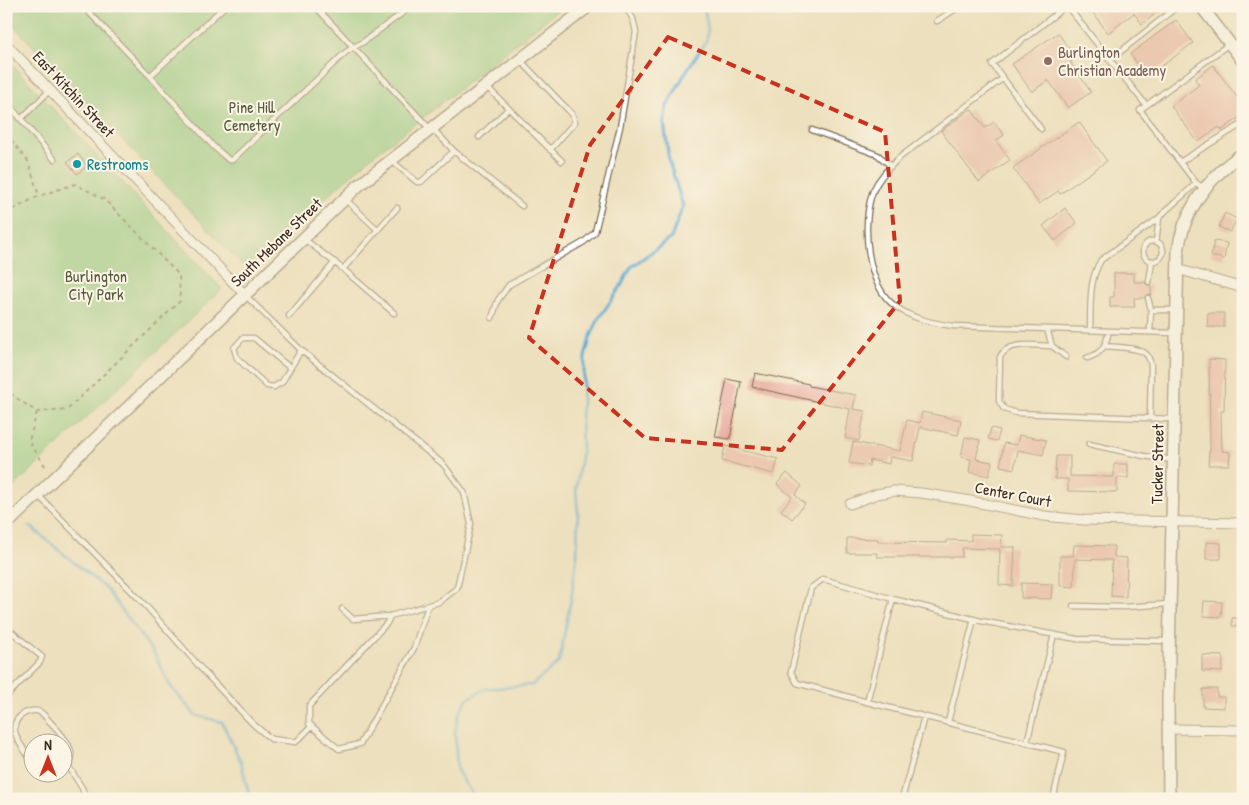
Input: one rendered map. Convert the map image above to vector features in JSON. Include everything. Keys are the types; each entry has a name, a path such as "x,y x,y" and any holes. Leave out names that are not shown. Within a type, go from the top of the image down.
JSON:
{"street":[{"name":"South Mebane Street","path":"6,526 344,199 431,128 589,6"},
{"path":"1201,6 1243,61"},
{"name":"East Kitchin Street","path":"6,44 245,295"},
{"name":"Tucker Street","path":"1169,799 1169,641 1178,252 1182,228 1200,186 1209,183 1243,153"},
{"path":"1177,270 1243,288"},
{"name":"Center Court","path":"850,504 877,494 894,491 921,493 1044,516 1084,520 1243,523"},
{"path":"1168,729 1243,730"}],"lane":[{"path":"83,6 214,147 229,160 232,160 353,47 363,42 412,6"},
{"path":"150,76 225,6"},
{"path":"315,6 431,128 454,150 522,206"},
{"path":"492,318 498,300 509,285 584,242 596,232 620,127 636,32 633,19 625,6"},
{"path":"937,21 960,6"},
{"path":"1041,129 992,64 1066,6 1146,105"},
{"path":"1110,60 1178,6"},
{"path":"1090,330 1091,288 1096,269 1107,255 1126,244 1159,218 1170,205 1200,186 1140,110 1229,44"},
{"path":"520,60 572,114 575,122 550,150"},
{"path":"1003,78 899,158 884,172 874,190 868,209 869,252 873,273 881,291 894,306 911,315 946,325 1176,333"},
{"path":"486,86 562,161"},
{"path":"21,119 50,90"},
{"path":"6,101 54,160"},
{"path":"479,137 508,109"},
{"path":"1180,162 1243,125"},
{"path":"812,130 878,155 891,166"},
{"path":"391,160 417,182 421,182 454,150"},
{"path":"344,199 378,230"},
{"path":"343,269 397,208"},
{"path":"1156,242 1159,218"},
{"path":"303,238 335,262 394,313"},
{"path":"1149,242 1156,242 1161,245 1163,251 1161,257 1152,260 1146,258 1144,249 1149,242"},
{"path":"1163,251 1178,252"},
{"path":"1149,282 1152,260"},
{"path":"289,316 335,262"},
{"path":"245,295 301,350 443,464 464,492 471,524 457,588 440,602 390,616 353,619 342,609"},
{"path":"1148,298 1151,310 1150,332"},
{"path":"1151,310 1176,310"},
{"path":"1046,329 1052,346 1066,357"},
{"path":"1087,358 1100,352 1109,331"},
{"path":"290,368 254,338 243,338 234,348 237,358 267,386 274,387 282,382 301,350"},
{"path":"1052,346 1015,346 1002,353 1000,358 999,400 1004,409 1016,413 1175,419"},
{"path":"1104,346 1136,349 1146,354 1149,358 1151,365 1150,418"},
{"path":"1089,444 1144,456 1174,460"},
{"path":"38,495 146,606 206,674 259,729 271,739 296,742 312,726"},
{"path":"1052,799 1064,752 866,702 797,682 791,672 811,588 823,579 974,619 1077,640 1169,641"},
{"path":"866,702 893,599"},
{"path":"1073,606 1124,607 1170,604"},
{"path":"390,616 387,624 309,706 309,724 339,749 360,744 414,648 428,606"},
{"path":"948,722 974,619"},
{"path":"6,627 42,657 40,662 6,696"},
{"path":"1027,742 1054,635"},
{"path":"22,747 16,738 14,730 19,718 24,713 32,710 40,712 59,732"},
{"path":"902,799 924,717"},
{"path":"72,772 86,799"}],"path":[{"path":"6,134 28,161 39,196"},
{"path":"6,213 39,196 74,184 104,199 179,275 180,301 67,410 37,412 9,393 6,388"},
{"path":"37,412 29,441 46,469"}],"highlighted area":[{"path":"668,37 885,132 900,301 782,450 645,438 529,338 590,145"}],"green space":[{"name":"Pine Hill Cemetery","path":"6,6 563,6 376,153 245,268 6,18"},
{"name":"Burlington City Park","path":"6,58 222,289 6,494"}],"building":[{"path":"1088,6 1166,6 1142,24 1134,13 1108,33"},
{"path":"1176,20 1193,43 1147,77 1130,54"},
{"path":"1058,33 1076,58 1070,62 1091,92 1068,108 1048,80 1032,92 1012,64"},
{"path":"1213,65 1243,105 1243,115 1222,130 1219,127 1198,142 1171,106 1199,85 1195,79"},
{"path":"971,109 985,128 994,122 1004,135 996,141 1010,160 979,182 941,131"},
{"path":"1079,122 1107,161 1060,194 1058,191 1039,204 1013,168"},
{"name":"Restrooms","path":"78,154 87,166 77,174 67,162"},
{"path":"1065,208 1077,223 1055,241 1043,226"},
{"path":"1225,213 1237,219 1230,232 1219,227"},
{"path":"1214,241 1227,243 1224,259 1211,256"},
{"path":"1114,273 1134,273 1134,282 1145,282 1147,285 1151,285 1151,295 1148,294 1144,298 1134,298 1135,307 1110,307 1110,297 1114,297"},
{"path":"1208,313 1224,313 1224,327 1207,327"},
{"path":"1209,359 1225,360 1224,411 1221,411 1222,451 1230,452 1229,465 1208,465 1210,451"},
{"path":"755,373 856,395 853,409 865,411 859,441 845,438 850,409 752,387"},
{"path":"727,379 741,382 730,439 715,437"},
{"path":"922,412 961,420 958,435 920,427 913,461 890,457 889,464 870,460 869,466 849,463 853,442 900,451 907,420 920,423"},
{"path":"991,428 1000,430 997,441 988,439"},
{"path":"1019,435 1046,440 1043,455 1018,450 1014,469 1000,466 1004,443 1017,445"},
{"path":"965,437 980,440 976,459 992,462 989,476 969,472 971,459 961,457"},
{"path":"725,446 778,459 774,474 722,461"},
{"path":"1056,456 1070,456 1070,476 1114,477 1114,464 1128,464 1128,478 1117,478 1117,492 1068,491 1068,479 1055,479"},
{"path":"787,473 802,486 795,495 805,504 792,519 781,510 792,497 777,484"},
{"path":"971,534 1002,535 1001,547 1015,547 1013,586 999,585 1000,549 962,548 962,557 877,557 877,553 847,553 847,538 878,539 878,542 947,543 947,540 971,541"},
{"path":"1206,542 1221,543 1221,559 1206,559"},
{"path":"1074,545 1114,546 1114,557 1127,558 1126,597 1111,596 1112,560 1075,559 1074,587 1060,586 1060,556 1073,556"},
{"path":"1021,583 1052,584 1051,599 1021,598"},
{"path":"1204,601 1222,602 1221,617 1203,616"},
{"path":"1232,618 1243,618 1243,626 1232,626"},
{"path":"1202,655 1223,656 1222,672 1202,671"},
{"path":"1203,689 1217,689 1217,697 1224,697 1224,708 1203,707"}],"waterway":[{"path":"475,799 457,770 455,731 459,714 467,699 485,689 532,685 559,662 577,555 578,513 576,490 582,449 581,418 585,357 590,338 599,318 621,286 631,267 671,238 683,206 669,161 664,121 667,106 706,41 708,30 704,6"},
{"path":"30,526 106,589 154,653 171,687 195,715 222,722 241,762 250,799"}],"place":[{"name":"Burlington Christian Academy","path":"1048,61"},
{"name":"Restrooms","path":"77,164"}]}
